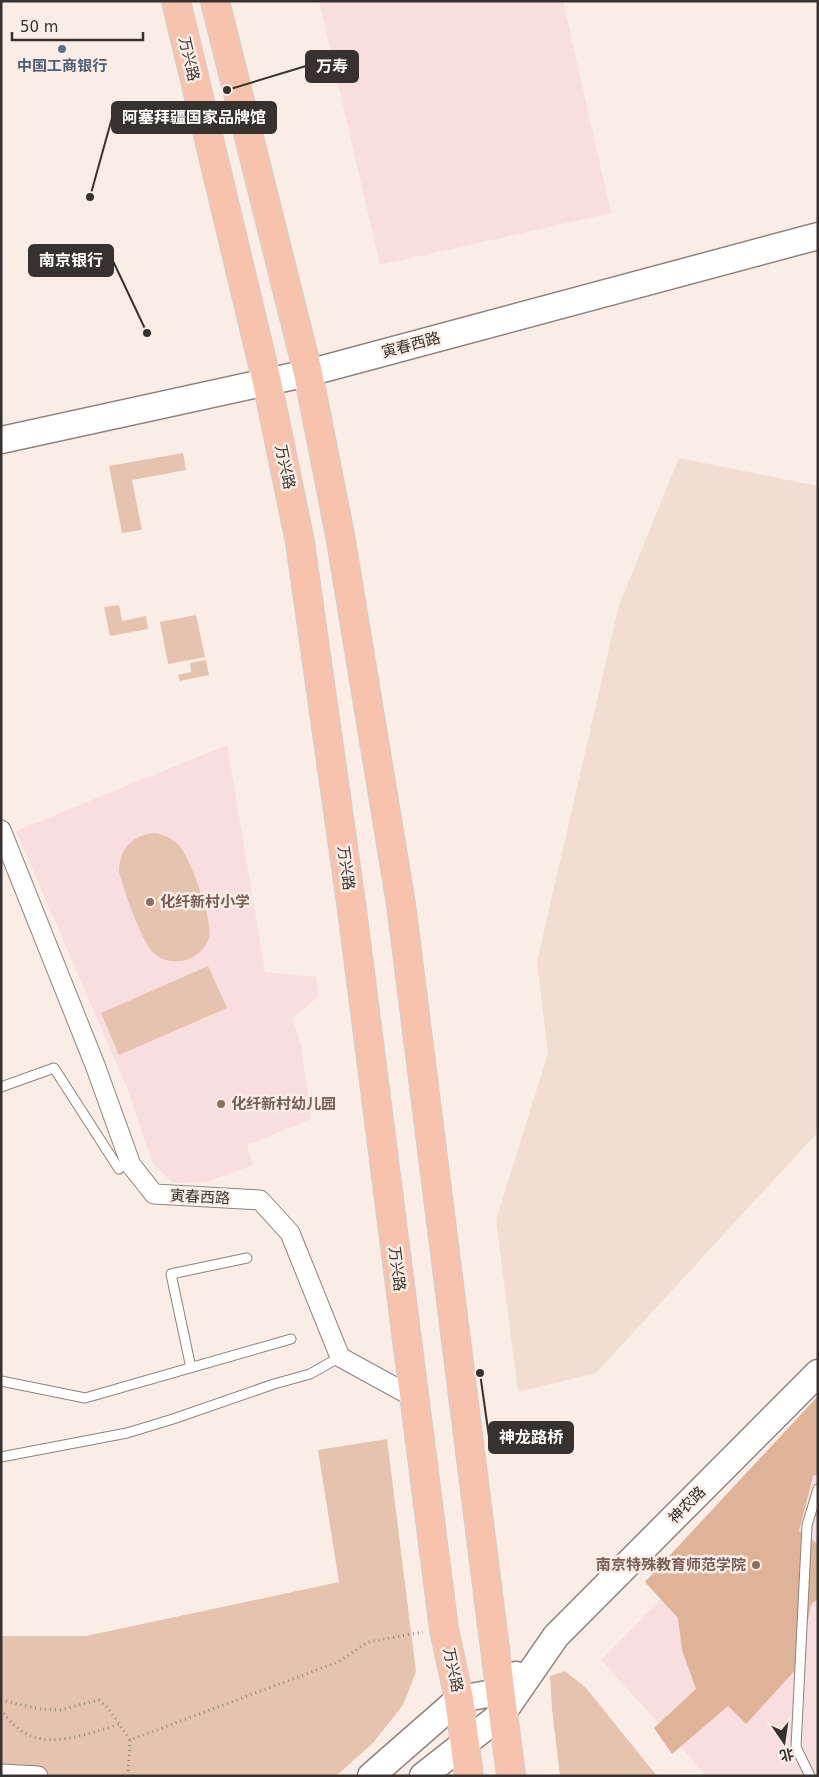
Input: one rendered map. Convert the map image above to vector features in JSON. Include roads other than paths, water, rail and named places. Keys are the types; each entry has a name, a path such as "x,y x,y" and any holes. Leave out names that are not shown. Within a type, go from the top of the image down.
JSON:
{"main road":[{"name":"万兴路","path":"176,1 267,382 300,542 331,755 444,1628 459,1699 469,1776"},
{"path":"215,1 308,373 340,535 401,904 511,1776"}],"street":[{"name":"寅春西路","path":"1,440 308,373 818,236"},
{"name":"寅春西路","path":"1,830 95,1065 131,1164 154,1194 260,1200 290,1233 340,1356"},
{"path":"340,1356 413,1397"},
{"name":"神农路","path":"423,1776 464,1743 501,1703 556,1636 818,1373"},
{"path":"371,1776 459,1699 501,1703"},
{"path":"1,1774 38,1776"}],"lane":[{"path":"1,1087 54,1068 119,1169"},
{"path":"191,1368 171,1274 247,1258"},
{"path":"1,1381 85,1398 291,1340"},
{"path":"1,1456 127,1433 274,1384 310,1374 340,1356"},
{"path":"810,1776 796,1748 807,1525 818,1489"}],"place":[{"name":"中国工商银行","path":"62,49"},
{"name":"万寿","path":"227,90"},
{"name":"阿塞拜疆国家品牌馆","path":"90,197"},
{"name":"南京银行","path":"147,333"},
{"name":"化纤新村小学","path":"150,902"},
{"name":"化纤新村幼儿园","path":"221,1104"},
{"name":"神龙路桥","path":"480,1373"},
{"name":"南京特殊教育师范学院","path":"756,1565"}]}
